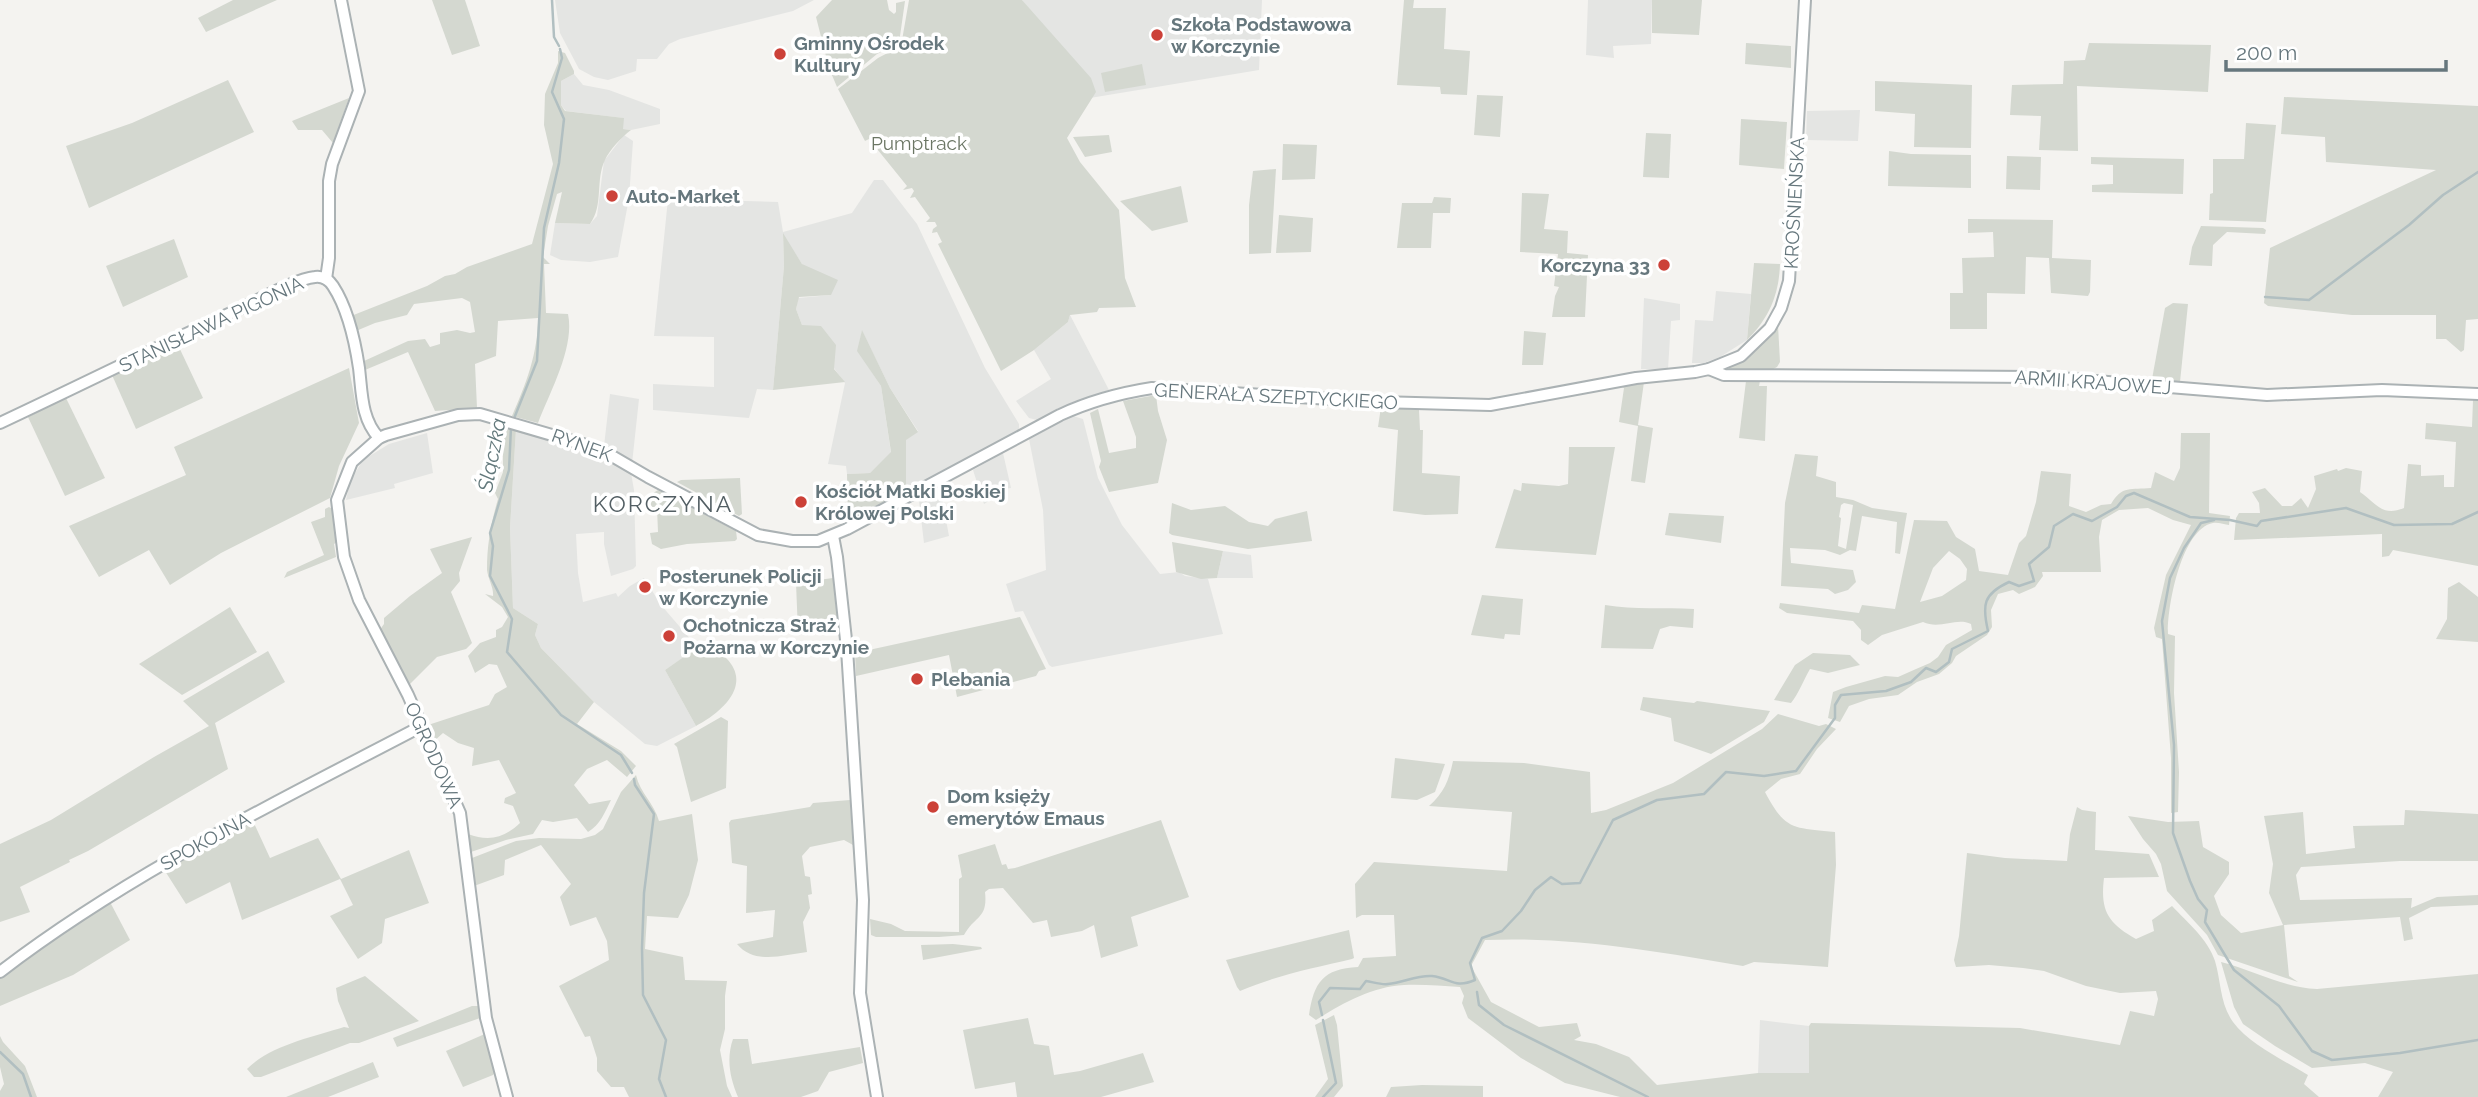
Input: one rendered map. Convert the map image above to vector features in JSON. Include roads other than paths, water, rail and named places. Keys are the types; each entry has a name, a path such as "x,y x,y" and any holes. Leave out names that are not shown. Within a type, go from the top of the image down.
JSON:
{"street":[{"path":"326,279 329,258 328,181 359,91 341,0"},
{"name":"KROŚNIEŃSKA","path":"1709,369 1741,356 1755,344 1774,320 1787,294 1805,0"},
{"name":"STANISŁAWA PIGONIA","path":"0,423 298,282 317,277 326,279 335,290 346,316 358,363 365,416 379,438"},
{"name":"ARMII KRAJOWEJ","path":"1709,369 1724,375 2047,377 2267,395 2382,390 2478,394"},
{"name":"GENERAŁA SZEPTYCKIEGO","path":"833,536 1060,415 1086,403 1119,393 1153,388 1378,402 1490,405 1624,380 1709,369"},
{"name":"RYNEK","path":"379,438 458,415 480,414 600,449 758,535 792,541 818,541 833,536"},
{"name":"OGRODOWA","path":"379,438 352,461 342,481 337,499 344,557 359,600 408,695 460,813 486,1018 508,1097"},
{"path":"833,536 847,649 863,900 860,993 877,1097"},
{"name":"SPOKOJNA","path":"0,972 133,881 265,807 420,727"}],"waterway":[{"name":"Ślączka","path":"552,0 554,37 559,46"},
{"name":"Ślączka","path":"513,421 537,361 544,228 559,163 564,119 552,92 562,58 560,49"},
{"path":"2265,297 2309,300 2409,225 2443,195 2478,172"},
{"name":"Ślączka","path":"511,427 509,470 490,533 493,546 490,576 512,619 507,652 561,715 621,755 632,773"},
{"path":"1322,1015 1319,1002 1330,988 1360,989 1366,981 1388,984 1426,976 1457,983 1475,980 1470,963 1482,938 1502,931 1521,911 1535,890 1551,877 1562,884 1580,883 1613,820 1657,800 1704,794 1726,772 1764,776 1796,771 1835,718 1835,705 1841,695 1886,691 1911,682 1926,668 1936,672 1949,662 1952,649 1988,631 1985,607 1989,596 2009,582 2019,586 2034,581 2029,564 2049,547 2054,526 2073,514 2092,521 2117,507 2126,496 2134,493 2190,517 2230,520 2257,526 2261,521 2346,508 2394,525 2452,524 2478,512"},
{"path":"2214,520 2201,523 2184,548 2170,578 2162,621 2174,745 2173,833 2190,881 2198,899 2207,910 2205,922 2234,970 2279,1006 2312,1051 2332,1060 2400,1053 2478,1040"},
{"name":"Ślączka","path":"634,779 635,785 654,814 644,893 643,995 666,1040 659,1079 666,1097"},
{"path":"1477,992 1479,1005 1504,1025 1648,1097"},
{"path":"1323,1020 1336,1083 1323,1097"},
{"path":"0,1052 23,1074 31,1097"}],"place":[{"name":"Szkoła Podstawowa w Korczynie","path":"1157,35"},
{"name":"Gminny Ośrodek Kultury","path":"780,54"},
{"name":"Auto-Market","path":"612,196"},
{"name":"Korczyna 33","path":"1664,265"},
{"name":"Kościół Matki Boskiej Królowej Polski","path":"801,502"},
{"name":"Posterunek Policji w Korczynie","path":"645,587"},
{"name":"Ochotnicza Straż Pożarna w Korczynie","path":"669,636"},
{"name":"Plebania","path":"917,679"},
{"name":"Dom księży emerytów Emaus","path":"933,807"}],"district":[{"name":"KORCZYNA","path":"663,504"}],"park label":[{"name":"Pumptrack","path":"919,143"}]}
